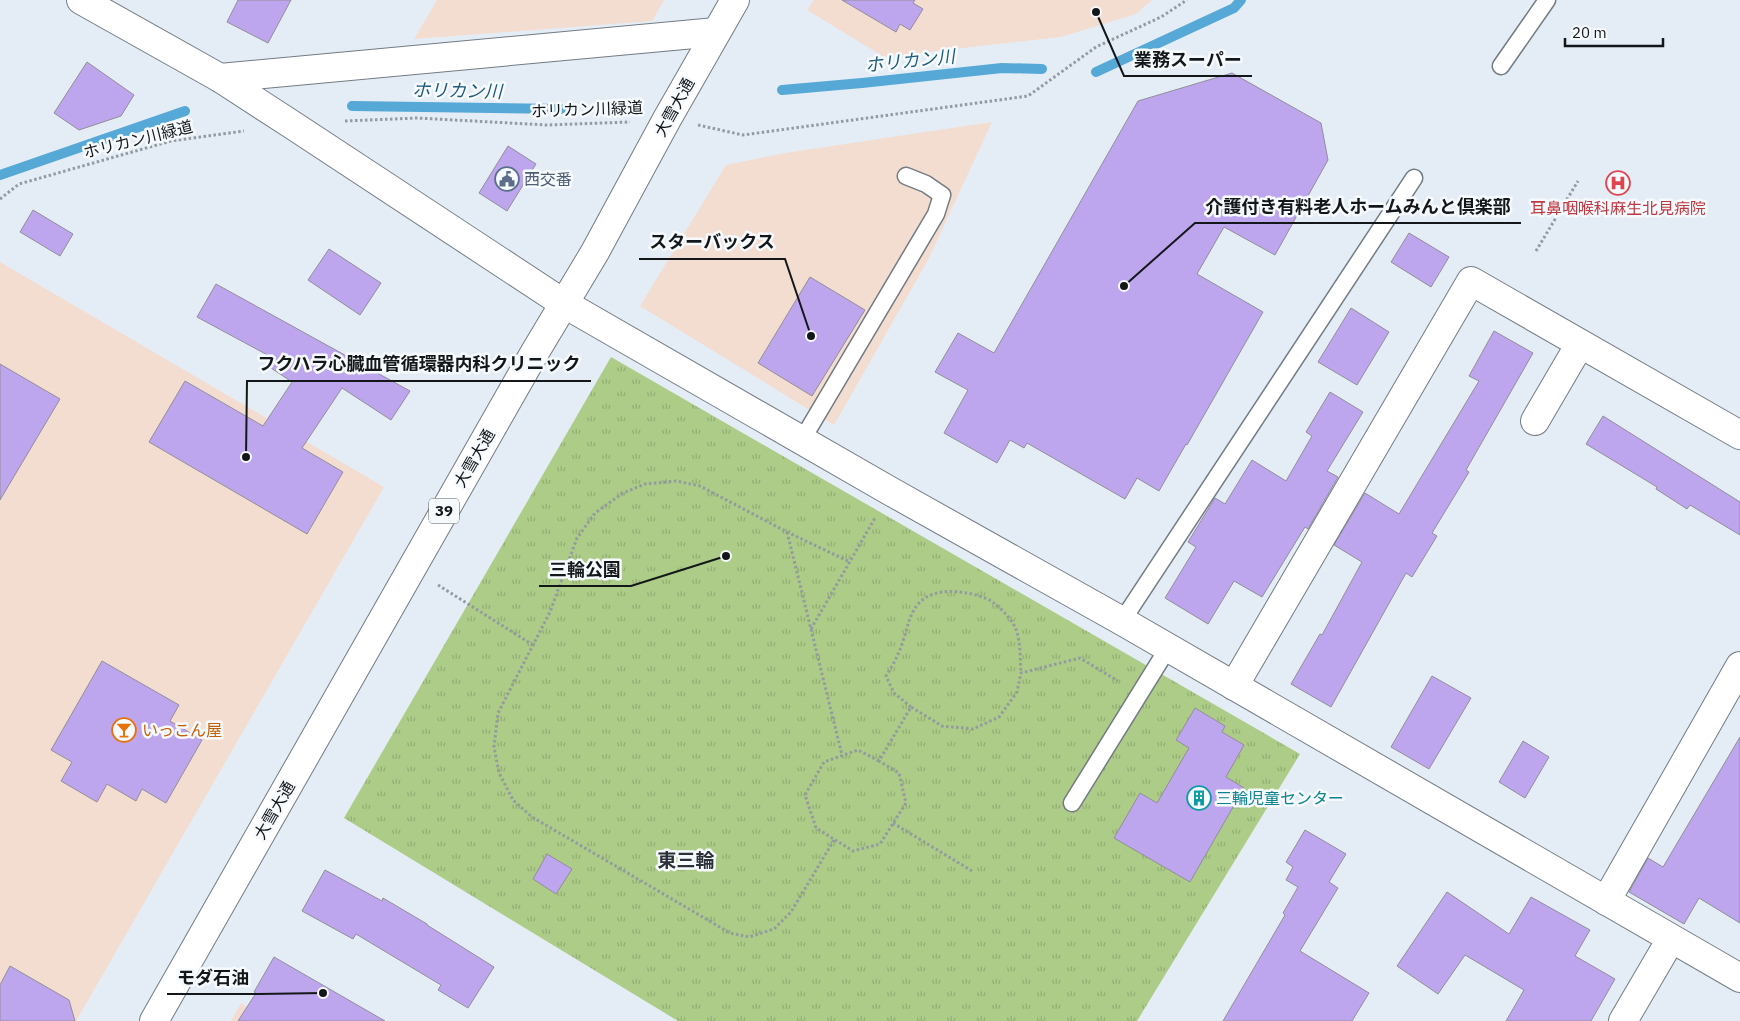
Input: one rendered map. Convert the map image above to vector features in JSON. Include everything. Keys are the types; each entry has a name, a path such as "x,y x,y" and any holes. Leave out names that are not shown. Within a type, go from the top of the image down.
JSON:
{"main road":[{"path":"81,0 220,78 563,303 890,491 1122,621 1740,978"},
{"name":"大雪大通","path":"154,1021 563,303 595,252 667,119 735,0"},
{"path":"220,78 716,32"},
{"path":"1234,686 1471,281 1740,435"},
{"path":"1535,421 1580,344"},
{"path":"1606,901 1740,666"},
{"path":"1623,1021 1671,938"}],"lane":[{"path":"1501,66 1547,0"},
{"path":"802,440 936,214 942,195 926,184 906,176"},
{"path":"1122,621 1414,178"},
{"path":"1072,803 1168,648"}],"path":[{"name":"ホリカン川緑道","path":"340,122 417,118 547,125 667,119 743,135 855,121 1028,96 1096,47 1161,17 1187,0"},
{"name":"ホリカン川緑道","path":"0,199 19,184 162,143 245,130"},
{"path":"1536,251 1578,181"},
{"path":"834,840 791,912 774,929 750,937 730,933 532,817 513,800 499,773 494,747 498,713 550,612 576,538 595,513 623,492 645,484 676,481 700,486 786,532 850,562"},
{"path":"810,630 890,491"},
{"path":"786,532 842,755"},
{"path":"412,568 533,645"},
{"path":"955,591 987,598 1005,613 1015,627 1021,673 1017,692 1000,717 973,729 942,726 911,707 894,693 886,676 903,643 911,613 921,601 935,594 955,591"},
{"path":"1021,673 1080,658 1140,694"},
{"path":"878,761 911,707"},
{"path":"858,750 899,773 906,803 880,844 853,850 816,828 805,795 824,762 842,755 858,750"},
{"path":"893,823 972,871"}],"shaded area":[{"path":"437,0 664,0 652,21 414,39"},
{"path":"814,0 1152,0 1136,14 1061,37 884,57 807,10"},
{"path":"992,122 928,260 834,425 640,306 726,165 785,153"},
{"path":"0,262 384,487 76,1021 0,1021"},
{"path":"241,1003 271,1021 231,1021"}],"green space":[{"path":"611,357 1300,754 1137,1021 678,1021 344,818"}],"building":[{"path":"238,0 291,0 268,43 227,22"},
{"path":"842,0 915,0 913,3 923,9 910,30 900,24 896,32"},
{"path":"87,62 134,95 121,116 79,130 54,113"},
{"path":"1232,73 1321,123 1328,160 1275,255 1224,227 1197,274 1263,312 1159,491 1137,478 1125,499 1027,443 1024,448 1010,440 997,463 944,433 968,390 935,372 958,333 994,353 1138,101"},
{"name":"西交番","path":"508,146 536,164 507,211 479,193"},
{"path":"33,210 73,234 60,256 20,232"},
{"path":"1409,233 1449,257 1431,287 1391,262"},
{"path":"329,249 381,283 360,315 308,280"},
{"path":"810,277 865,310 812,396 758,363"},
{"path":"216,284 410,391 391,420 342,388 302,448 343,472 307,534 149,442 185,381 263,426 292,382 268,366 273,358 197,317"},
{"path":"1351,308 1389,332 1357,385 1318,362"},
{"path":"1494,331 1533,353 1466,470 1469,472 1432,533 1437,536 1412,577 1406,573 1331,707 1291,684 1320,634 1322,635 1362,562 1334,545 1365,493 1399,514 1479,381 1469,376"},
{"path":"0,364 60,399 0,500"},
{"path":"1330,392 1363,412 1327,471 1338,477 1308,529 1305,527 1262,597 1234,581 1208,624 1165,598 1196,547 1188,542 1215,498 1225,504 1252,460 1286,481 1312,436 1306,432"},
{"path":"1603,416 1740,502 1740,535 1690,505 1687,509 1656,489 1657,487 1586,444"},
{"name":"いっこん屋","path":"102,661 179,705 170,721 202,740 166,803 142,789 136,801 107,784 97,802 61,781 72,762 51,750"},
{"path":"1432,676 1471,698 1429,769 1391,747"},
{"name":"三輪児童センター","path":"1195,708 1225,726 1222,732 1244,745 1226,777 1244,788 1190,882 1114,838 1140,793 1157,803 1189,748 1176,740"},
{"path":"1740,737 1740,923 1699,898 1684,924 1629,892 1648,858 1663,867"},
{"path":"1523,741 1549,757 1525,798 1499,782"},
{"path":"1305,830 1346,854 1329,882 1338,888 1300,951 1369,993 1352,1021 1223,1021 1285,915 1283,913 1298,887 1286,880 1293,867 1286,862"},
{"path":"547,854 572,869 556,894 533,879"},
{"path":"325,870 382,901 383,898 494,967 468,1008 438,990 441,985 356,934 353,939 302,911"},
{"path":"1447,892 1509,934 1531,897 1590,930 1575,956 1615,979 1591,1021 1506,1021 1524,990 1465,955 1438,994 1397,966"},
{"path":"274,957 385,1021 238,1021 256,993 254,992"},
{"path":"10,966 69,1000 75,1021 0,1021 0,985"}],"waterway":[{"name":"ホリカン川","path":"1096,72 1234,8 1241,0"},
{"name":"ホリカン川","path":"782,90 1002,68 1042,69"},
{"name":"ホリカン川","path":"352,106 561,109"},
{"name":"ホリカン川","path":"0,175 185,111"}],"place":[{"name":"業務スーパー","path":"1096,12"},
{"name":"西交番","path":"507,179"},
{"name":"耳鼻咽喉科麻生北見病院","path":"1618,183"},
{"name":"介護付き有料老人ホームみんと倶楽部","path":"1124,286"},
{"name":"スターバックス","path":"811,336"},
{"name":"フクハラ心臓血管循環器内科クリニック","path":"246,457"},
{"name":"三輪公園","path":"726,556"},
{"name":"いっこん屋","path":"124,730"},
{"name":"三輪児童センター","path":"1199,798"},
{"name":"モダ石油","path":"323,993"}],"district":[{"name":"東三輪","path":"686,860"}]}
